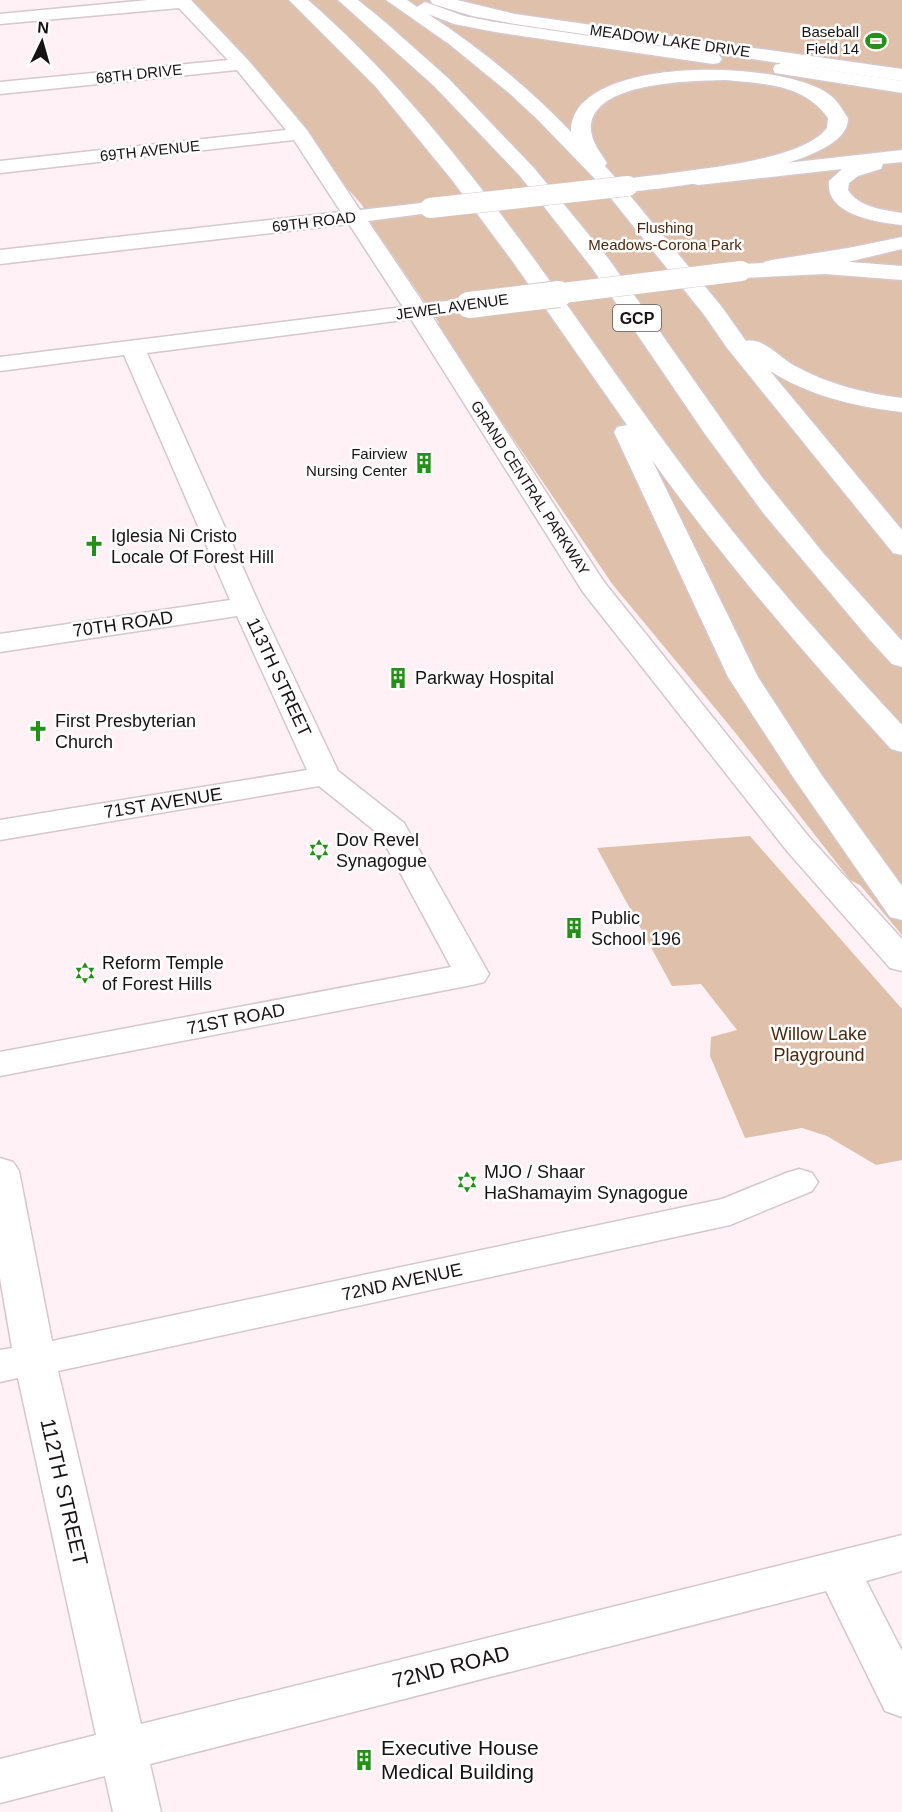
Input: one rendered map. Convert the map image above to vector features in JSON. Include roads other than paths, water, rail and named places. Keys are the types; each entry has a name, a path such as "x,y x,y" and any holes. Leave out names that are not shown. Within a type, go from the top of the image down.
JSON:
{"main road":[{"path":"298,0 357,55 426,135 514,246 669,466 733,550 812,644 902,743"},
{"name":"GCP","path":"347,0 450,90 537,183 581,238 705,417 763,496 834,582 902,658"},
{"path":"395,0 455,40 516,89 605,178 714,312 735,343 902,547"},
{"path":"410,0 446,16 476,23 902,87"},
{"name":"MEADOW LAKE DRIVE","path":"439,0 495,15 902,75"},
{"path":"0,19 182,1"},
{"name":"GRAND CENTRAL PARKWAY","path":"182,1 242,64 300,134 593,586 798,844 902,960"},
{"path":"659,40 801,72"},
{"name":"68TH DRIVE","path":"0,88 242,64"},
{"path":"605,178 584,140 582,120 587,110 599,98 634,81 666,75 702,74 765,79 815,96 828,104 837,117 837,129 830,138 802,152 746,166 628,186"},
{"name":"69TH AVENUE","path":"0,167 300,134"},
{"path":"628,186 902,157"},
{"path":"902,157 850,172 839,181 837,188 843,199 859,208 902,219"},
{"name":"69TH ROAD","path":"0,258 628,186"},
{"name":"JEWEL AVENUE","path":"0,364 741,272 848,255 902,243"},
{"path":"741,272 825,267 902,273"},
{"path":"714,312 758,352 802,378 852,396 902,405"},
{"path":"580,339 743,677 808,777 902,910"},
{"name":"113TH STREET","path":"134,348 246,606 325,776 393,830 472,974"},
{"name":"70TH ROAD","path":"0,643 246,606"},
{"name":"71ST AVENUE","path":"0,830 325,776"},
{"name":"71ST ROAD","path":"0,1064 472,974"},
{"name":"112TH STREET","path":"0,1171 18,1363 122,1750 136,1812"},
{"name":"72ND AVENUE","path":"18,1363 730,1211 799,1182"},
{"name":"72ND ROAD","path":"0,1781 902,1553"},
{"path":"837,1569 902,1697"}],"place":[{"name":"Baseball Field 14","path":"876,41"},
{"name":"Fairview Nursing Center","path":"424,463"},
{"name":"Iglesia Ni Cristo Locale Of Forest Hill","path":"94,546"},
{"name":"Parkway Hospital","path":"398,678"},
{"name":"First Presbyterian Church","path":"38,731"},
{"name":"Dov Revel Synagogue","path":"319,850"},
{"name":"Public School 196","path":"574,928"},
{"name":"Reform Temple of Forest Hills","path":"85,973"},
{"name":"MJO / Shaar HaShamayim Synagogue","path":"467,1182"},
{"name":"Executive House Medical Building","path":"364,1760"}],"park label":[{"name":"Flushing Meadows-Corona Park","path":"665,236"},
{"name":"Willow Lake Playground","path":"819,1044"}]}
